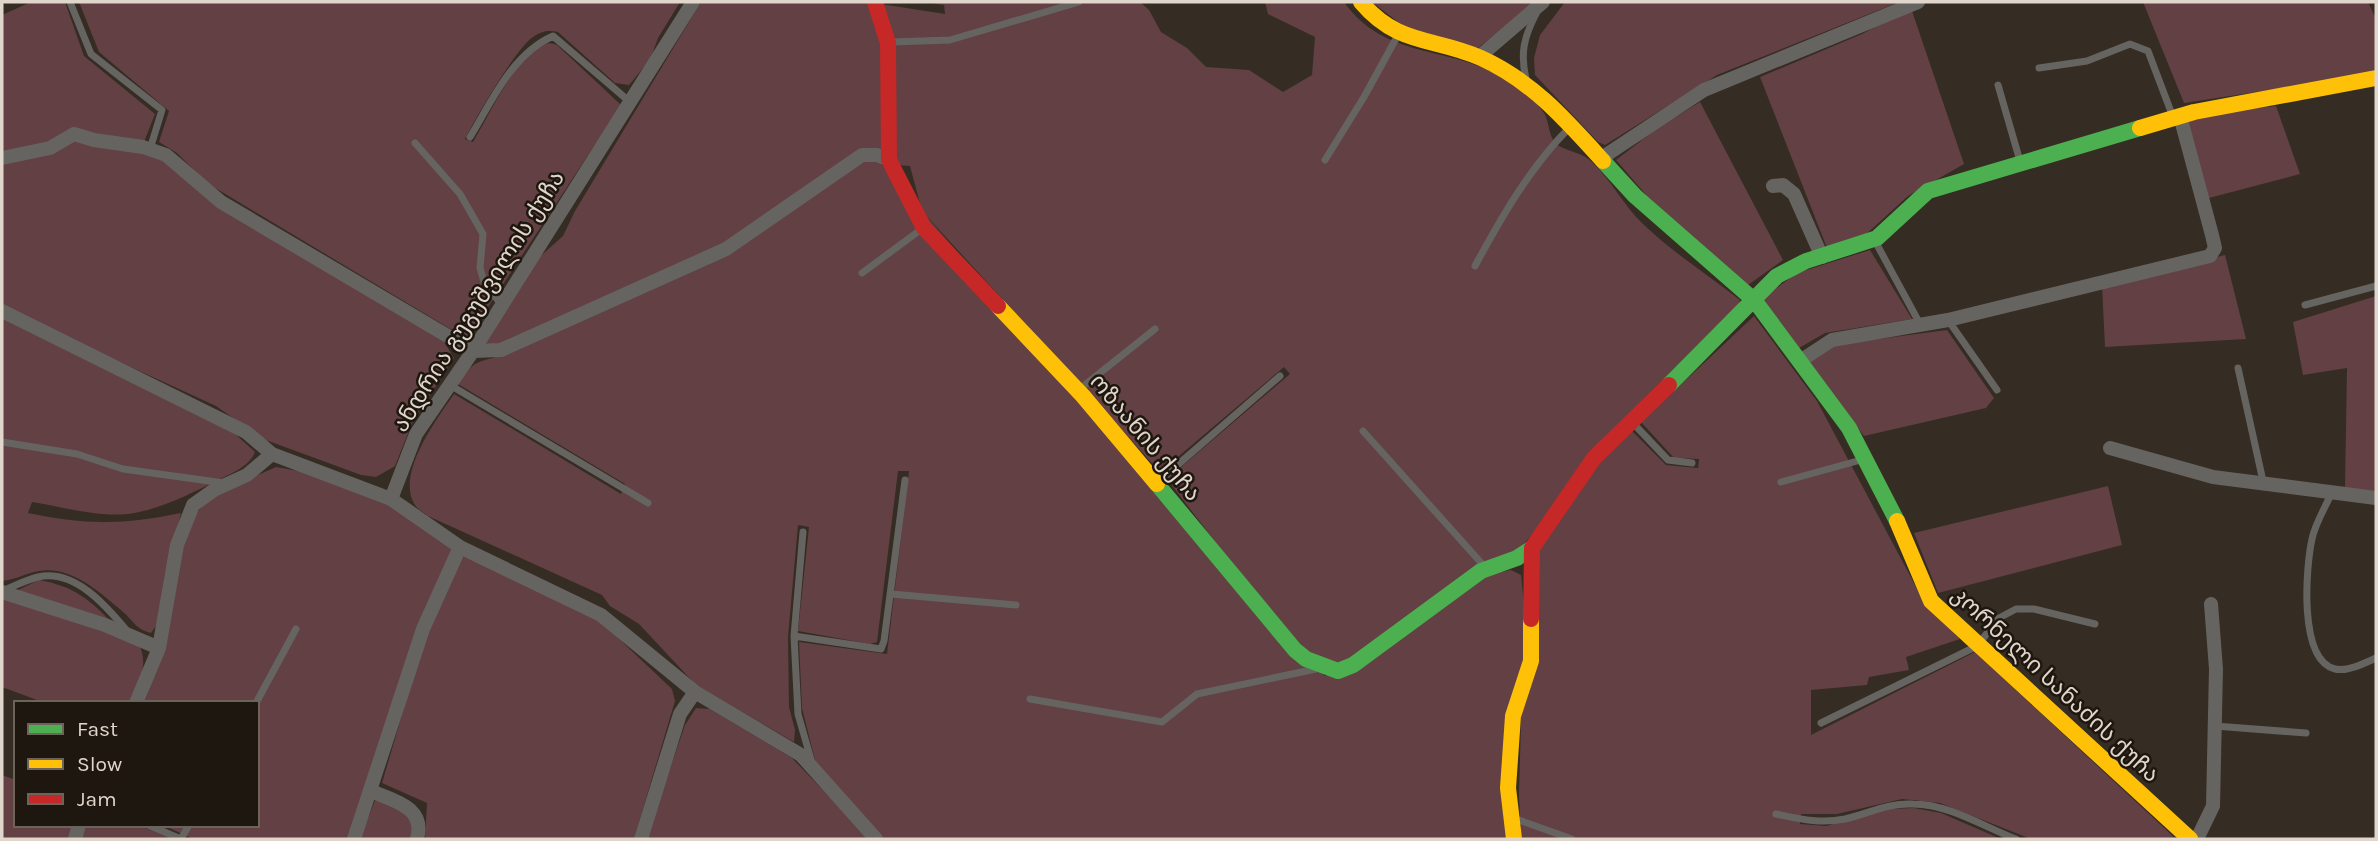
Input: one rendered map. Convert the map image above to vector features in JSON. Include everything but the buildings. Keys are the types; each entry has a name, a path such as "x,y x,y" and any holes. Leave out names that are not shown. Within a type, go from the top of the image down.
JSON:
{"street":[{"name":"ანდრია გუგუშვილის ქუჩა","path":"391,499 416,434 473,351 693,2"},
{"name":"ოზაანის ქუჩა","path":"875,2 888,43 889,160 923,228 1078,391 1295,650 1325,667"},
{"name":"კორნელი სანაძის ქუჩა","path":"1361,2 1371,14 1398,34 1479,57 1527,83 1636,196 1755,301 1849,428 1909,545 1931,601 1976,646 2048,707 2190,839"},
{"path":"1479,57 1542,2"},
{"path":"1600,159 1704,90 1841,36 1918,2"},
{"path":"1325,667 1338,671 1353,665 1486,569 1532,548 1594,458 1755,301 1762,287 1785,269 1874,240 1909,205 1928,191 2176,117 2376,78"},
{"path":"1800,361 1832,340 1948,320 2210,256 2215,248 2212,235 2176,117"},
{"path":"2,158 50,148 74,134 150,149 166,155 221,201 473,351 501,349 726,249 862,155 877,155 889,160"},
{"path":"1773,187 1783,185 1794,194 1822,257"},
{"path":"2,311 246,432 272,454 391,499 460,547 601,615 695,692 801,755 876,839"},
{"path":"2110,448 2213,477 2263,481 2331,494 2376,498"},
{"path":"137,701 159,648 177,545 193,505 247,475 272,454"},
{"path":"354,839 371,791 382,746 423,629 460,547"},
{"path":"1514,839 1508,788 1513,716 1531,661 1532,548"},
{"path":"2,591 159,648"},
{"path":"2197,839 2213,806 2216,669 2211,604"},
{"path":"641,839 680,714 695,692"},
{"path":"371,791 408,806 414,812 419,821 418,839"}],"lane":[{"path":"70,2 91,54 162,110 150,149"},
{"path":"888,43 950,40 1079,2"},
{"path":"1527,83 1521,59 1523,44 1542,2"},
{"path":"1325,160 1364,97 1398,34"},
{"path":"470,137 511,71 534,44 552,36 631,103"},
{"path":"2039,68 2072,65 2130,44 2140,45 2148,51 2176,117"},
{"path":"1998,85 2021,163"},
{"path":"1475,266 1510,202 1543,155 1571,126"},
{"path":"415,143 460,194 483,234 481,268 485,285 502,305"},
{"path":"862,273 923,228"},
{"path":"1874,240 1920,324"},
{"path":"2305,305 2376,286"},
{"path":"1948,320 1997,390"},
{"path":"1078,391 1155,329"},
{"path":"2238,368 2263,481"},
{"path":"1156,484 1280,376"},
{"path":"450,385 648,503"},
{"path":"1632,421 1668,460 1692,463"},
{"path":"1363,431 1486,569"},
{"path":"2,442 77,454 123,469 228,484"},
{"path":"1781,482 1865,459"},
{"path":"794,636 881,649 891,594 905,480"},
{"path":"2331,494 2312,536 2305,591 2314,649 2321,661 2335,669 2352,667 2376,658"},
{"path":"803,532 794,636 798,714 814,769"},
{"path":"2,591 41,576 59,577 80,586 106,606 132,636"},
{"path":"891,594 1016,605"},
{"path":"1821,723 1976,646 1999,618 2016,609 2034,609 2095,624"},
{"path":"257,701 296,629"},
{"path":"1030,699 1162,722 1197,694 1325,667"},
{"path":"2215,726 2306,733"},
{"path":"1776,814 1814,823 1846,819 1884,805 1917,804 1950,811 2016,839"},
{"path":"1512,818 1572,839"},
{"path":"153,827 181,839"}],"shaded area":[{"path":"31,2 65,2 84,56 155,114 144,142 72,129 44,146 2,153 2,15"},
{"path":"79,2 680,2 658,38 650,60 629,85 615,83 558,32 551,31 533,37 496,85 465,139 473,142 518,67 543,44 557,45 621,105 467,339 207,183 177,153 159,142 169,111 99,52"},
{"path":"701,2 867,2 880,22 884,153 861,148 736,238 504,344 491,346 486,343 535,261 563,236 575,211"},
{"path":"925,2 1140,2 1149,10 1161,32 1187,48 1206,67 1249,70 1283,92 1312,75 1315,37 1268,14 1265,2 1344,2 1360,21 1379,34 1398,43 1483,68 1521,89 1544,113 1555,143 1592,162 1643,224 1740,300 1737,309 1520,548 1347,662 1335,664 1305,650 1250,587 1167,479 1290,374 1284,367 1160,472 922,211 910,166 895,165 881,4 945,14 944,5"},
{"path":"1372,2 1536,2 1474,51 1407,29"},
{"path":"1565,2 1899,2 1717,75 1605,145 1598,142 1535,75 1534,58 1540,35"},
{"path":"2143,2 2368,2 2376,19 2376,74 2184,103"},
{"path":"1911,8 1964,164 1908,196 1863,237 1827,248 1760,77 1862,34"},
{"path":"1700,102 1783,260 1748,285 1647,196 1616,160 1655,130"},
{"path":"2276,106 2300,174 2209,198 2185,126 2196,115"},
{"path":"71,138 165,158 441,337 454,358 413,421 395,466 376,477 361,475 263,439 216,406 2,308 2,161"},
{"path":"858,161 875,161 882,165 1325,676 1485,575 1511,570 1521,575 1527,636 1510,839 883,839 816,764 802,708 799,642 887,654 909,471 898,471 877,642 870,644 798,631 809,527 798,525 788,637 789,707 795,730 794,742 696,685 639,624 610,606 602,595 428,516 416,506 410,492 414,463 429,432 454,394 621,494 625,484 458,384 465,373 481,361 493,358 732,249"},
{"path":"1870,250 1912,319 1825,333 1799,348 1763,298 1797,273"},
{"path":"2225,255 2246,339 2105,347 2102,286"},
{"path":"2376,296 2376,491 2345,488 2347,368 2303,375 2293,322"},
{"path":"1754,316 1817,401 1923,600 1960,639 1906,657 1909,670 1869,677 1867,685 1811,690 1811,735 1975,652 2176,839 2031,839 1940,803 1902,799 1837,814 1801,814 1800,824 1826,826 1887,809 1914,808 1941,813 2001,839 1521,839 1521,720 1538,546 1595,465 1632,431 1666,465 1698,468 1699,459 1674,458 1641,422"},
{"path":"2,318 233,432 255,452 249,462 234,472 174,501 140,512 104,514 32,502 28,513 68,520 141,520 181,513 165,573 158,623 151,633 138,627 84,582 63,572 39,571 2,581"},
{"path":"1947,330 1994,398 1986,408 1864,436 1807,363 1833,345"},
{"path":"276,467 316,474 390,504 450,546 452,553 348,839 193,839 167,827 259,827 259,701 145,701 164,648 182,546 195,514 213,495"},
{"path":"2108,486 2122,545 1938,593 1914,533"},
{"path":"466,555 598,619 672,689 675,701 634,839 425,839 427,803 382,783 422,647 462,558"},
{"path":"39,580 62,586 80,595 97,607 113,624 16,591"},
{"path":"2,597 139,644 142,652 143,667 132,701 40,701 2,687"},
{"path":"696,708 710,709 792,758 870,839 646,839 685,725"},
{"path":"2,775 14,779 14,827 73,827 69,839 2,839"},
{"path":"376,798 413,816 414,839 360,839"},
{"path":"83,827 142,827 174,839 80,839"}],"traffic: fast":[{"path":"1669,385 1777,276 1806,261 1877,238 1928,191 2140,128"},
{"path":"1603,161 1635,196 1755,301 1849,428 1897,521"},
{"path":"1157,484 1295,650 1306,659 1338,671 1353,665 1481,571 1517,558 1532,548"}],"traffic: slow":[{"path":"1361,2 1375,16 1403,34 1464,51 1516,78 1562,116 1603,161"},
{"path":"2140,128 2194,112 2376,78"},
{"path":"998,306 1083,396 1157,484"},
{"path":"1897,521 1931,601 2190,839"},
{"path":"1514,839 1508,788 1513,716 1531,661 1531,619"}],"traffic: jam":[{"path":"875,2 888,43 889,160 924,228 998,306"},
{"path":"1531,619 1532,548 1594,458 1669,385"}]}
